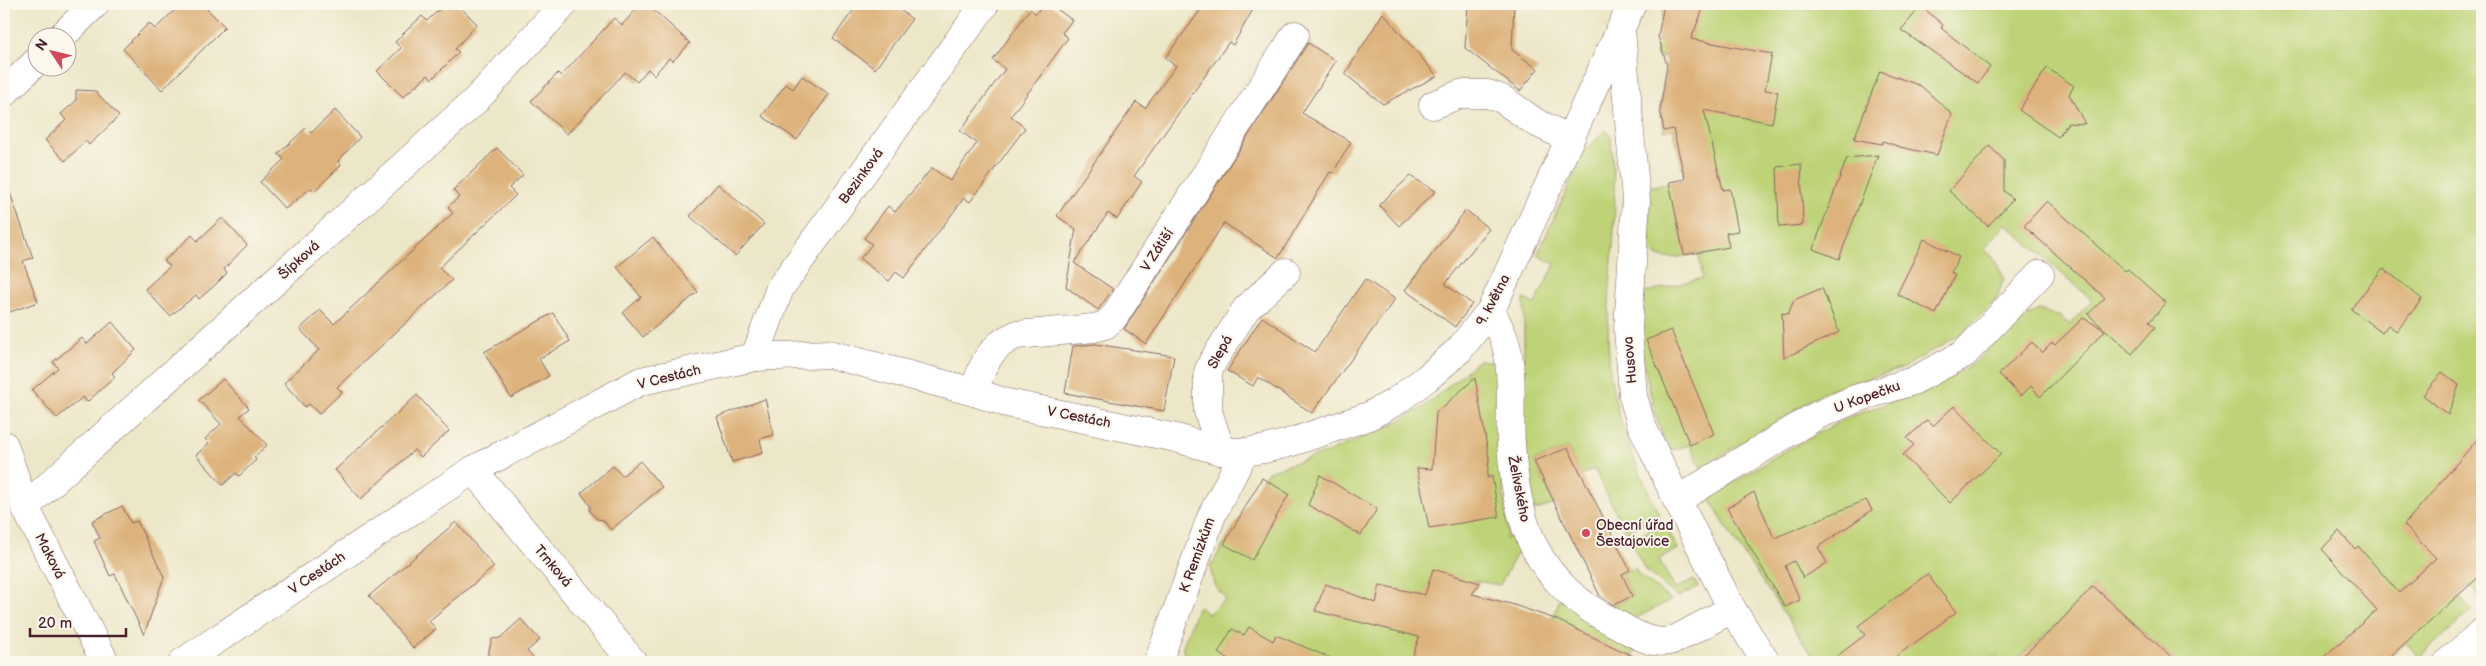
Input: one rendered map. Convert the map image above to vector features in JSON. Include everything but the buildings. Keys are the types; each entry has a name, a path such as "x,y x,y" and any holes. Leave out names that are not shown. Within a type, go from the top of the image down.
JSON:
{"street":[{"path":"70,28 94,4"},
{"name":"Šípková","path":"25,508 476,100 564,4"},
{"name":"Bezinková","path":"755,357 780,288 985,4"},
{"name":"9. května","path":"1232,451 1265,449 1369,416 1395,402 1427,378 1459,350 1491,310 1626,15"},
{"name":"Husova","path":"1626,15 1636,200 1628,329 1629,365 1634,396 1641,424 1677,500 1732,609 1766,662"},
{"name":"V Zátiší","path":"974,392 985,360 1004,340 1016,335 1094,328 1105,325 1114,317 1295,35"},
{"path":"4,93 28,70"},
{"path":"1433,105 1460,94 1488,94 1502,99 1535,122 1570,139"},
{"name":"Slepá","path":"1232,451 1208,411 1208,372 1246,309 1286,272"},
{"name":"U Kopečku","path":"1677,500 1816,416 1855,399 1913,381 1964,354 2040,274"},
{"name":"Želivského","path":"1491,310 1507,348 1511,444 1521,513 1528,535 1550,574 1588,608 1653,642 1668,642 1732,609"},
{"name":"V Cestách","path":"183,662 473,470 641,381 755,357 829,354 974,392 1007,403 1232,451"},
{"name":"Maková","path":"4,445 25,508 105,662"},
{"name":"K Remízkům","path":"1158,662 1212,515 1232,451"},
{"name":"Trnková","path":"473,470 633,662"},
{"path":"2448,662 2482,632"}],"green space":[{"path":"1664,4 2482,4 2482,600 2470,586 2458,596 2472,611 2419,657 2406,643 2384,662 2177,662 2093,586 2057,625 2013,662 2001,662 1997,655 1984,662 1817,662 1732,537 1709,498 1781,453 1849,417 1915,394 1924,393 1973,364 2017,320 2039,310 2061,317 2070,325 2092,300 2006,224 1984,249 1993,257 2004,278 1996,300 1963,333 1901,369 1828,390 1701,468 1690,445 1668,451 1654,411 1640,345 1643,293 1703,278 1698,253 1664,258 1653,253 1649,247 1649,187 1685,179 1673,129 1664,131 1660,110 1667,65 1665,57 1656,55"},
{"path":"1606,130 1611,137 1614,193 1614,228 1608,325 1611,378 1626,438 1659,515 1626,532 1594,469 1581,475 1568,448 1534,461 1555,504 1533,511 1525,482 1516,361 1524,360 1524,299 1535,304 1555,264 1537,255 1585,150"},
{"path":"1479,360 1495,362 1499,373 1502,481 1508,532 1506,539 1519,532 1523,542 1500,585 1475,581 1461,614 1466,652 1481,596 1553,618 1560,598 1638,643 1633,656 1645,662 1189,662 1183,651 1183,645 1198,606 1208,614 1226,599 1214,585 1210,567 1268,471 1329,452 1388,427 1424,407"},
{"path":"1664,523 1678,549 1659,559 1675,589 1694,580 1698,587 1678,597 1645,570 1630,540"},
{"path":"1635,568 1638,574 1671,600 1632,620 1606,609 1632,596 1622,574"}],"place":[{"name":"Obecní úřad Šestajovice","path":"1586,533"}]}
